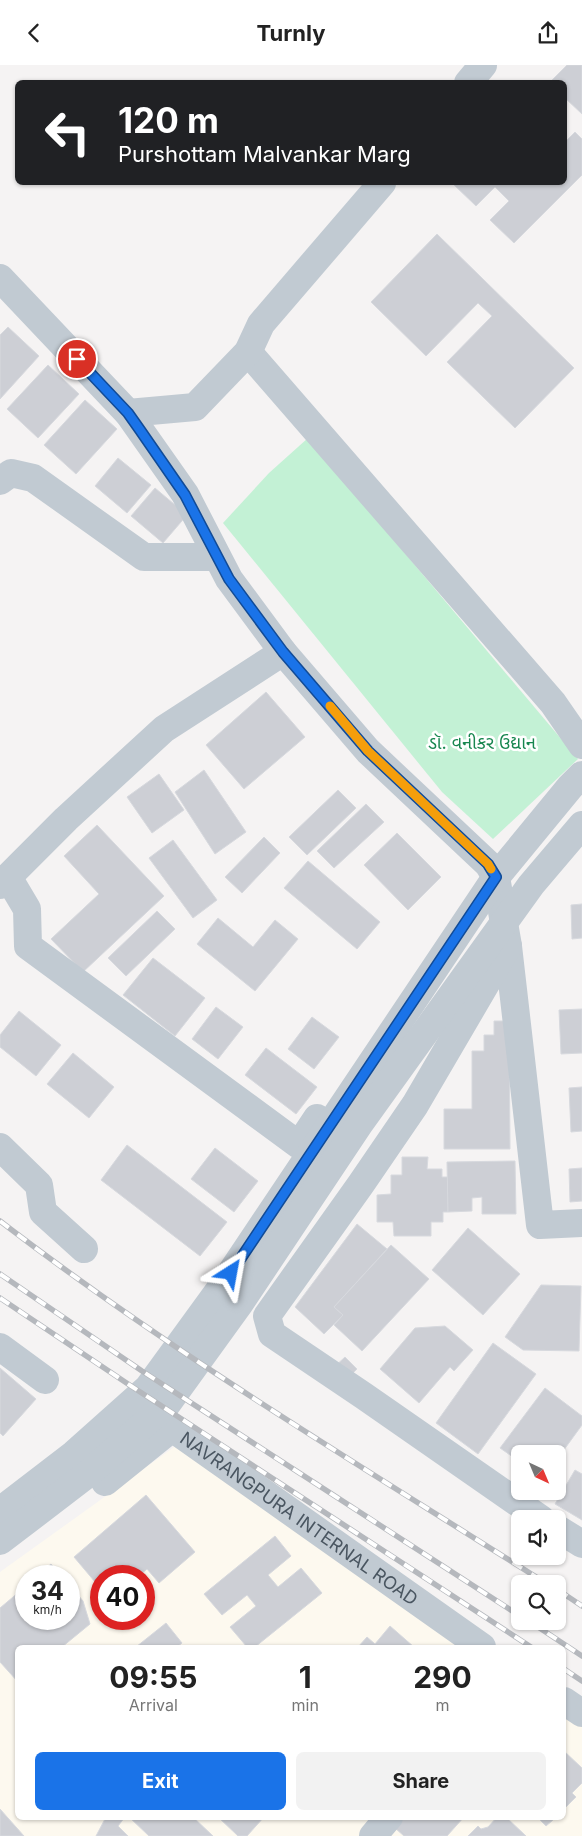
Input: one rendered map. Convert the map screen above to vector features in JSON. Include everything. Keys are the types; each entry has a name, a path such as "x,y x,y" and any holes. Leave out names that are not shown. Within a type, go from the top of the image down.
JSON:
{"street":[{"path":"470,80 483,65"},
{"path":"128,413 195,407 248,352 261,324 380,185"},
{"path":"0,278 128,413 185,495 229,579 283,652 368,751 492,871 506,935 540,1225 582,1223"},
{"path":"248,352 553,703 582,745"},
{"path":"0,481 11,473 33,478 144,557 218,557"},
{"path":"283,652 164,729 66,819 4,881 27,909 28,946 299,1145 473,881 492,871"},
{"path":"0,1511 74,1454 148,1388 220,1289 492,871 582,775"},
{"path":"528,1510 364,1395 272,1334 266,1316 361,1185 415,1105 531,885 582,825"},
{"path":"0,1541 89,1473 167,1404 240,1303 360,1123 506,935"},
{"path":"0,1147 39,1185 43,1212 84,1249"},
{"path":"0,1347 45,1380"},
{"name":"NAVRANGPURA INTERNAL ROAD","path":"0,1561 72,1509 172,1428 479,1645"},
{"path":"566,1534 582,1544"},
{"path":"566,1702 582,1713"},
{"path":"373,1836 387,1820"}],"shaded area":[{"path":"177,1445 494,1645 15,1645 15,1820 566,1820 566,1691 582,1702 582,1836 0,1836 0,1572"}],"green space":[{"name":"ડૉ. વનીકર ઉદ્યાન","path":"308,438 578,759 493,839 442,792 223,523 269,473"}],"building":[{"path":"567,65 582,65 582,114 567,100 567,80 552,80"},
{"path":"575,132 582,139 582,175 514,243 490,220 509,201 495,187 476,206 454,185 567,185 567,140"},
{"path":"437,234 574,368 515,428 447,362 492,316 478,303 426,356 371,302"},
{"path":"8,327 39,356 0,399 0,335"},
{"path":"48,365 79,394 38,438 7,409"},
{"path":"85,400 117,429 76,474 44,445"},
{"path":"118,458 151,485 127,513 95,486"},
{"path":"155,488 187,515 163,543 131,516"},
{"path":"266,692 305,737 244,789 206,745"},
{"path":"204,770 246,832 215,854 175,792"},
{"path":"159,774 184,810 152,833 127,797"},
{"path":"338,790 356,808 307,855 289,837"},
{"path":"366,804 384,822 334,868 317,851"},
{"path":"97,825 164,896 83,972 51,939 99,894 64,856"},
{"path":"397,833 441,877 408,910 364,865"},
{"path":"264,837 280,853 242,893 225,877"},
{"path":"173,840 217,900 193,918 149,858"},
{"path":"308,861 380,922 357,949 284,888"},
{"path":"582,904 582,938 572,939 571,905"},
{"path":"157,911 175,929 126,976 108,958"},
{"path":"218,918 253,947 275,920 298,939 255,991 197,944"},
{"path":"153,958 205,998 175,1036 123,995"},
{"path":"216,1007 243,1027 218,1059 192,1039"},
{"path":"582,1009 582,1053 561,1054 559,1010"},
{"path":"19,1011 61,1045 36,1076 0,1047 0,1035"},
{"path":"312,1017 339,1037 314,1069 288,1049"},
{"path":"494,1021 509,1021 510,1149 444,1149 444,1109 472,1109 472,1051 484,1051 484,1035 494,1035"},
{"path":"266,1048 317,1087 296,1114 245,1075"},
{"path":"73,1053 114,1087 89,1118 47,1084"},
{"path":"582,1087 582,1131 571,1132 569,1088"},
{"path":"127,1145 227,1222 200,1256 101,1180"},
{"path":"215,1148 258,1181 234,1212 191,1179"},
{"path":"402,1157 428,1157 427,1169 442,1169 442,1177 448,1177 448,1212 443,1212 443,1222 431,1222 431,1236 394,1236 393,1222 377,1222 377,1195 391,1194 391,1175 402,1175"},
{"path":"515,1161 516,1214 482,1214 482,1197 472,1198 472,1211 448,1212 447,1162"},
{"path":"582,1168 582,1201 570,1202 569,1169"},
{"path":"357,1224 387,1249 334,1307 343,1315 324,1334 295,1307"},
{"path":"468,1228 520,1274 483,1315 432,1270"},
{"path":"391,1245 429,1279 362,1351 334,1325 343,1315 334,1307"},
{"path":"541,1285 581,1286 579,1351 523,1350 505,1337"},
{"path":"445,1326 473,1350 454,1371 450,1367 419,1403 380,1369 415,1328"},
{"path":"493,1343 536,1374 478,1454 436,1423"},
{"path":"345,1357 357,1369 344,1382 332,1369"},
{"path":"0,1368 36,1399 3,1436 0,1433"},
{"path":"545,1388 582,1416 582,1425 566,1447 566,1445 511,1445 511,1456 500,1448"},
{"path":"575,1470 582,1474 582,1520 555,1504 557,1500 566,1500 566,1485"},
{"path":"146,1495 195,1552 159,1583 155,1578 155,1565 90,1565 90,1576 74,1557"},
{"path":"275,1536 291,1556 268,1575 278,1587 301,1568 322,1593 257,1645 245,1645 230,1627 256,1606 247,1595 222,1615 204,1594"},
{"path":"15,1595 15,1630 80,1630 80,1597 83,1601 90,1624 64,1645 15,1645 15,1679 0,1662 0,1608"},
{"path":"166,1623 182,1643 180,1645 138,1645"},
{"path":"390,1626 412,1645 360,1645 367,1637 375,1644"},
{"path":"566,1753 582,1768 582,1783 572,1793 576,1797 566,1807"},
{"path":"0,1809 24,1836 0,1836"},
{"path":"104,1820 123,1820 118,1826 128,1836 96,1836"},
{"path":"132,1820 196,1820 213,1836 149,1836"},
{"path":"221,1820 261,1820 247,1836 238,1836"},
{"path":"402,1820 461,1820 447,1836 404,1836 395,1828"},
{"path":"494,1820 509,1820 526,1836 468,1836 478,1826 481,1829 488,1827"},
{"path":"540,1820 553,1820 546,1826"}],"railway":[{"path":"0,1221 133,1317 269,1409 533,1575"},
{"path":"0,1274 142,1371 511,1610"},
{"path":"0,1298 131,1386 528,1645"},
{"path":"566,1595 582,1606"},
{"path":"543,1630 565,1645"},
{"path":"566,1645 582,1656"},
{"path":"566,1670 582,1681"}],"slow traffic":[{"path":"330,706 368,751 488,864 491,869"}],"route":[{"path":"77,359 128,413 140,430 185,495 229,579 283,652 368,751 488,864 496,877 231,1273"}]}
